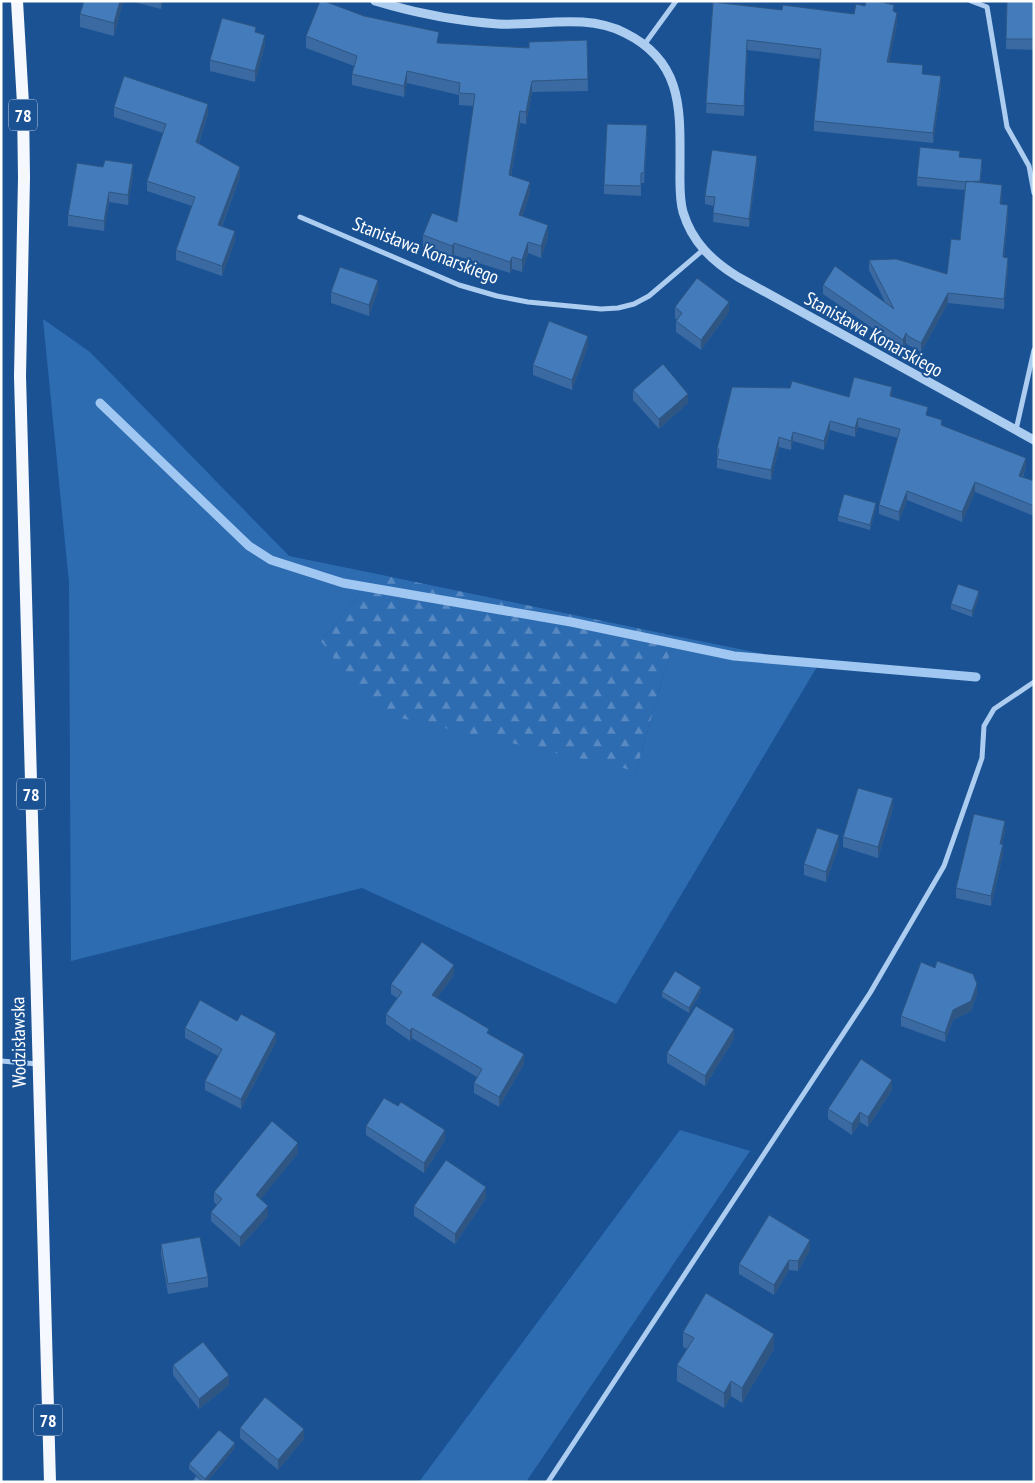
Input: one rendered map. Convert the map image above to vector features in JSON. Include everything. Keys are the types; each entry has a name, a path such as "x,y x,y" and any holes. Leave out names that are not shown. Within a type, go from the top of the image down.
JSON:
{"main road":[{"name":"Wodzisławska","path":"17,1 23,104 24,178 20,376 50,1482"}],"street":[{"name":"Stanisława Konarskiego","path":"375,1 411,12 456,20 499,24 586,22 606,25 625,33 644,45 660,60 670,77 678,97 682,211 690,231 703,250 719,266 738,277 1034,440"},
{"path":"644,45 676,1"},
{"path":"971,1 987,7 1007,127 1029,166 1034,192"},
{"name":"Stanisława Konarskiego","path":"300,217 459,284 497,296 528,302 602,309 634,304 649,296 703,250"},
{"path":"1016,430 1034,350"},
{"path":"548,1482 870,993 944,866 982,758 984,726 994,709 1034,682"},
{"path":"1,1061 38,1064"}],"green space":[{"path":"43,319 90,352 289,556 377,574 321,641 636,771 675,636 818,665 616,1004 362,888 71,961 69,583"},
{"path":"377,574 675,636 636,771 374,712 321,641"},
{"path":"680,1130 750,1151 526,1482 419,1482"}],"building":[{"path":"84,1 120,1 114,23 80,14"},
{"path":"320,1 364,16 439,32 437,43 529,48 529,42 587,40 588,79 532,81 526,112 520,111 509,175 530,182 519,215 548,225 541,246 528,242 522,260 512,257 510,262 454,243 452,246 423,235 432,213 457,222 475,94 459,93 460,83 407,71 404,86 352,74 357,56 306,36"},
{"path":"866,1 877,1 894,5 893,11 897,13 887,62 923,65 922,74 941,76 933,133 814,121 821,49 747,40 744,106 706,103 713,2 782,10 783,5 854,14 856,4 865,6"},
{"path":"1007,1 1034,1 1034,39 1006,39"},
{"path":"222,18 256,27 255,32 265,35 255,71 210,60"},
{"path":"124,76 208,104 196,142 240,167 218,225 235,231 222,266 176,250 195,197 147,181 166,124 114,107"},
{"path":"607,124 647,125 644,173 641,173 641,186 604,185"},
{"path":"920,147 960,151 959,157 982,159 980,181 966,182 917,177"},
{"path":"712,150 757,156 749,219 713,213 715,197 705,196"},
{"path":"105,160 133,164 128,195 109,192 104,221 68,215 77,163 103,167"},
{"path":"966,181 1002,185 1000,204 1008,205 1003,257 1008,258 1004,299 948,293 921,343 906,333 903,340 823,285 835,266 894,309 869,260 896,259 947,274 951,239 960,240"},
{"path":"340,267 378,280 369,305 331,292"},
{"path":"697,278 729,302 701,340 676,321 682,313 675,307"},
{"path":"549,321 588,336 572,380 533,365"},
{"path":"663,364 688,394 659,419 633,390"},
{"path":"854,377 892,387 890,396 928,407 926,415 942,420 941,425 1026,458 1019,476 1034,481 1034,506 975,482 962,512 907,491 899,512 879,505 900,429 858,418 855,428 830,421 824,441 793,432 791,441 779,437 771,470 717,459 719,449 717,449 732,387 790,388 792,381 849,397"},
{"path":"844,494 876,503 870,525 838,516"},
{"path":"958,584 979,591 972,611 951,604"},
{"path":"858,788 893,798 878,847 843,837"},
{"path":"974,814 1005,821 1000,844 1003,844 991,896 956,888"},
{"path":"817,828 839,835 826,872 804,864"},
{"path":"422,942 454,965 432,995 489,1029 487,1033 524,1054 499,1097 474,1083 482,1069 412,1028 410,1031 386,1014 402,992 391,984"},
{"path":"937,961 973,974 977,984 971,1001 953,1010 945,1033 901,1016 921,962 935,968"},
{"path":"675,971 701,987 689,1008 662,992"},
{"path":"200,1000 237,1021 241,1014 276,1033 241,1099 205,1081 222,1049 185,1028"},
{"path":"696,1006 734,1029 705,1076 667,1053"},
{"path":"861,1059 892,1080 868,1117 860,1112 852,1124 828,1109"},
{"path":"384,1098 398,1106 401,1102 445,1130 424,1163 366,1126"},
{"path":"272,1121 298,1143 256,1195 268,1206 240,1237 211,1212 222,1199 214,1192"},
{"path":"446,1160 486,1187 455,1234 414,1206"},
{"path":"769,1215 810,1240 798,1261 789,1260 774,1285 739,1264"},
{"path":"200,1237 208,1277 168,1284 161,1244"},
{"path":"706,1293 774,1334 742,1388 731,1381 724,1393 677,1365 694,1338 683,1332"},
{"path":"203,1342 229,1375 199,1399 173,1365"},
{"path":"265,1397 304,1429 278,1460 240,1428"},
{"path":"219,1430 235,1443 205,1479 189,1464"},
{"path":"196,1476 203,1482 192,1482"}],"waterway":[{"path":"100,403 249,546 271,560 343,583 571,622 734,656 976,677"}]}
